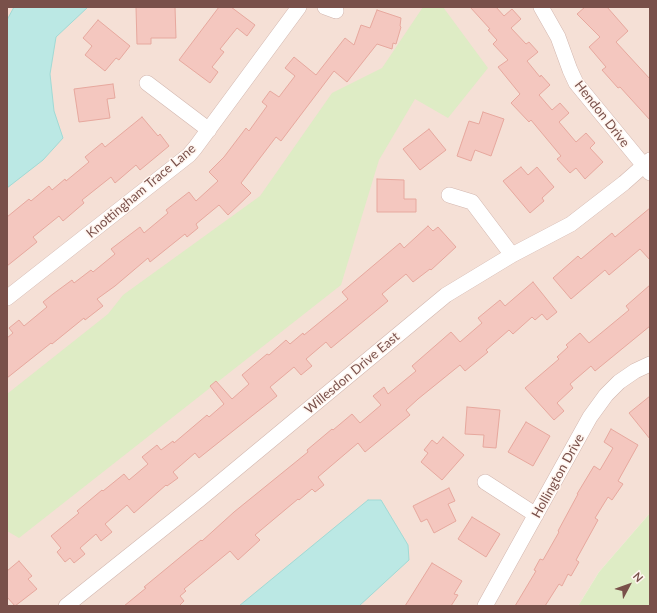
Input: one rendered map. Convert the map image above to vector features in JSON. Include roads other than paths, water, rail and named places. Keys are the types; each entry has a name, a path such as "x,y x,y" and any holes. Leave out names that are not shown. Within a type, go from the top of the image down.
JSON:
{"street":[{"name":"Knottingham Trace Lane","path":"7,298 189,155 299,7"},
{"name":"Hendon Drive","path":"541,7 558,37 576,83 648,166"},
{"path":"147,83 209,130"},
{"name":"Willesdon Drive East","path":"66,606 200,499 446,295 512,255 571,224 648,166"},
{"path":"449,196 472,202 512,255"},
{"name":"Hollington Drive","path":"485,606 590,417 606,395 619,382 635,371 650,364"},
{"path":"485,482 536,515"}],"water":[{"path":"14,7 88,7 56,37 50,74 54,111 63,138 43,160 7,188 7,20"},
{"path":"368,500 381,500 408,545 409,560 359,606 239,606"}]}
